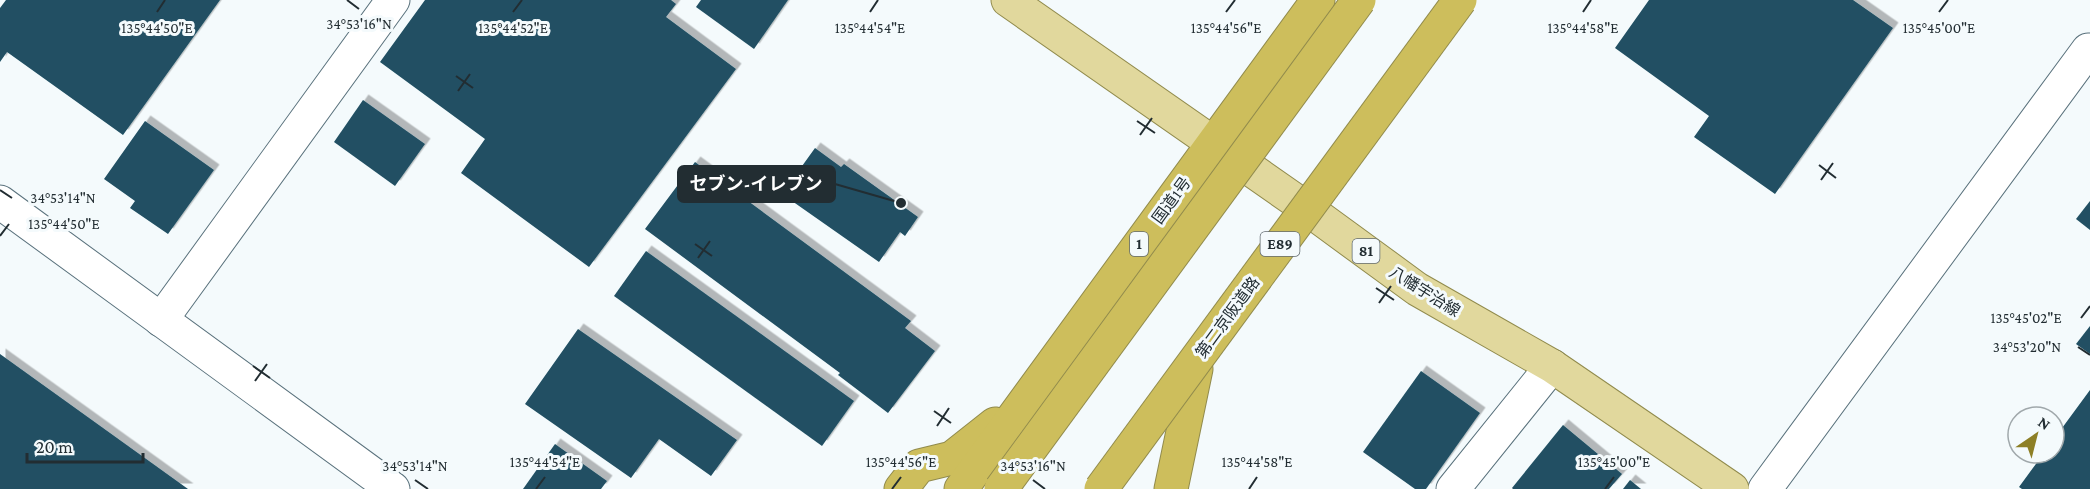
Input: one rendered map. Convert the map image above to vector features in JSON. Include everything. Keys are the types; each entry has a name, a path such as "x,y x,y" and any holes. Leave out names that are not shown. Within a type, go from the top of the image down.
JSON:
{"highway":[{"name":"国道1号","path":"961,489 1318,0"},
{"path":"1001,489 1359,0"},
{"path":"1109,489 1461,0"},
{"name":"第二京阪道路","path":"1101,489 1461,0"},
{"path":"1171,489 1196,369"},
{"path":"901,489 919,466 952,458 1027,400"}],"main road":[{"name":"八幡宇治線","path":"1008,0 1309,210 1417,289 1552,366 1732,489"}],"street":[{"path":"161,320 393,0"},
{"path":"1765,489 2088,50"},
{"path":"0,202 393,489"},
{"path":"1453,489 1552,366"}],"building":[{"path":"6,0 220,0 123,135 7,52 0,62 0,8"},
{"path":"425,0 671,0 676,4 666,17 736,69 589,267 461,173 485,139 380,62"},
{"path":"701,0 788,0 754,49 696,7"},
{"path":"1649,0 1853,0 1893,28 1775,194 1694,137 1709,116 1615,48"},
{"path":"363,100 425,144 395,186 334,142"},
{"path":"145,121 214,170 168,234 130,208 135,201 104,179"},
{"path":"815,148 841,167 844,164 918,217 905,236 900,232 879,262 782,194"},
{"path":"695,162 911,321 905,328 935,351 888,413 838,375 840,373 645,229"},
{"path":"2090,201 2090,230 2076,219"},
{"path":"646,251 854,401 822,446 614,296"},
{"path":"2090,326 2090,354 2076,344"},
{"path":"578,329 737,440 711,476 659,439 631,478 525,404"},
{"path":"0,354 188,489 0,489"},
{"path":"1421,371 1480,413 1426,489 1415,489 1363,452"},
{"path":"2090,390 2090,489 2022,489 2019,487 2035,465 2066,465 2066,423"},
{"path":"1563,425 1622,474 1609,489 1513,489 1512,488"},
{"path":"555,444 607,481 601,489 523,489"},
{"path":"1630,480 1641,489 1623,489"}],"place":[{"name":"セブン-イレブン","path":"901,203"}]}
